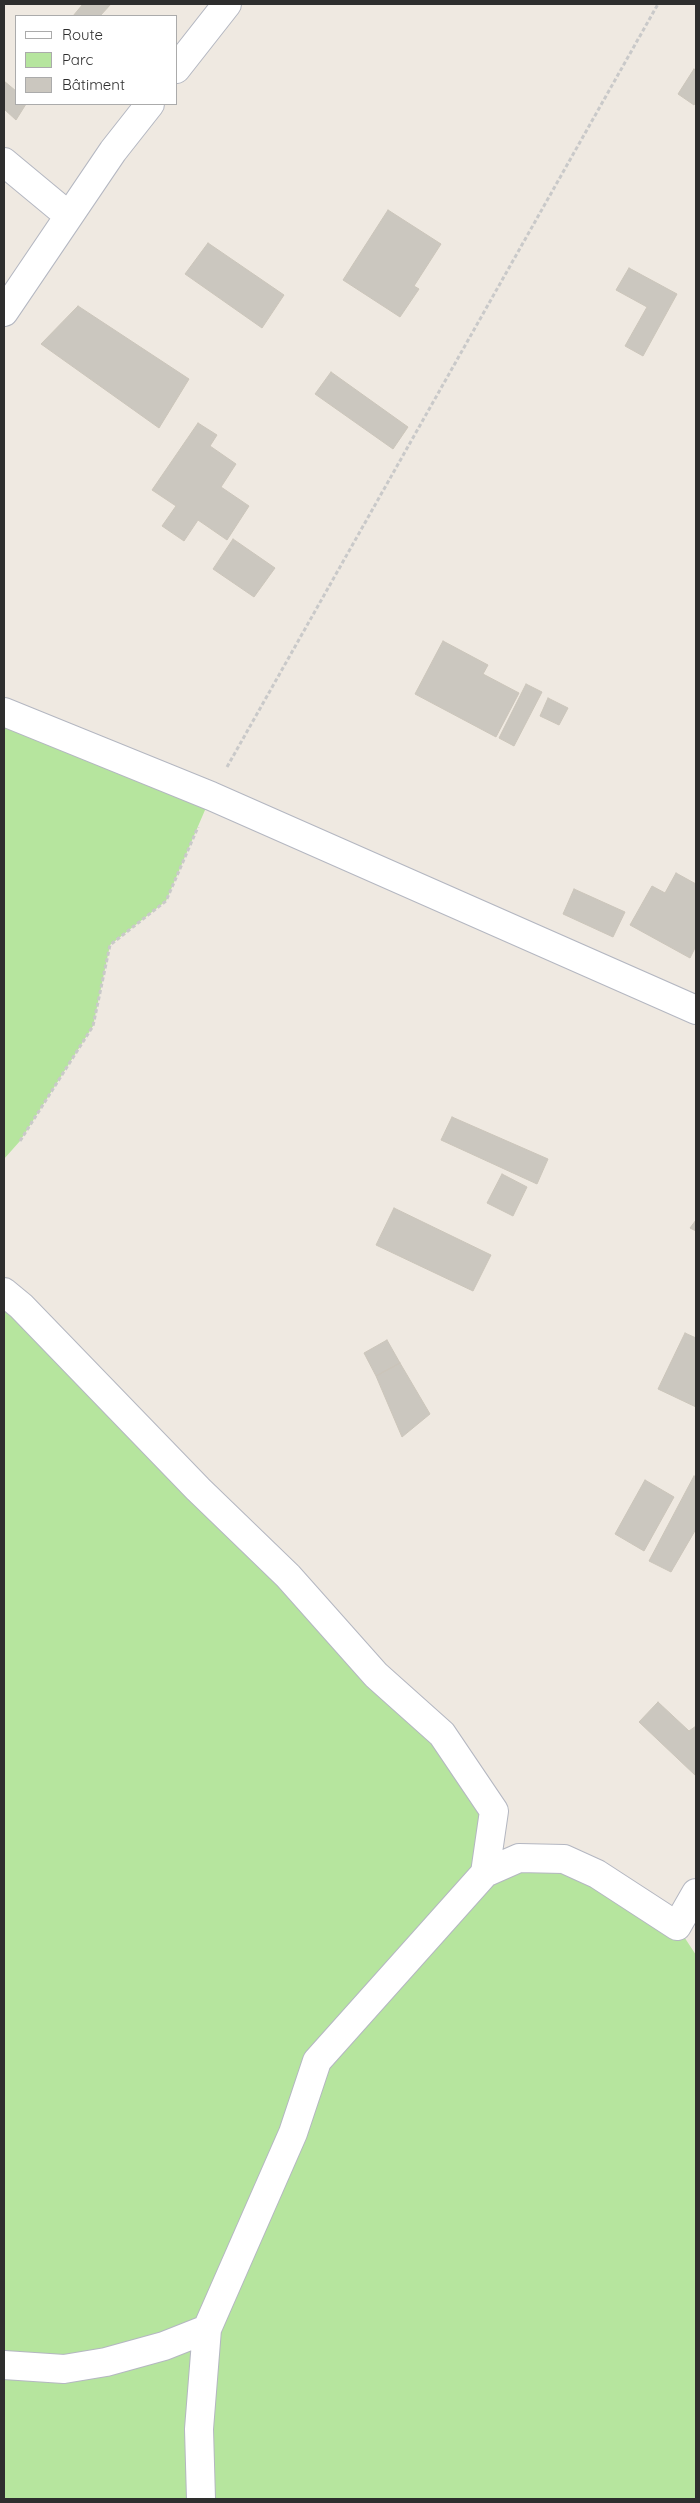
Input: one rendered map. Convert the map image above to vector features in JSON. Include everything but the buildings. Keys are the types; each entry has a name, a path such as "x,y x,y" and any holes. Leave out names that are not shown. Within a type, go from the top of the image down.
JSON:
{"street":[{"path":"178,67 227,4"},
{"path":"4,312 113,151 149,105"},
{"path":"4,162 69,216"},
{"path":"4,712 211,796 696,1010"},
{"path":"4,1292 22,1306 198,1489 288,1576 376,1675 442,1734 494,1811 485,1872"},
{"path":"201,2499 199,2429 207,2329 293,2133 317,2061 485,1872 519,1858 564,1859 597,1874 676,1926 696,1893"},
{"path":"4,2365 64,2369 106,2362 164,2346 207,2329"}],"path":[{"path":"20,1141 93,1026 110,945 166,901 211,796 658,4"}],"green space":[{"path":"4,712 211,796 166,901 110,945 93,1026 20,1141 4,1159"},
{"path":"4,1302 376,1675 494,1811 485,1872 564,1859 677,1926 696,1955 696,2499 4,2499"}]}
